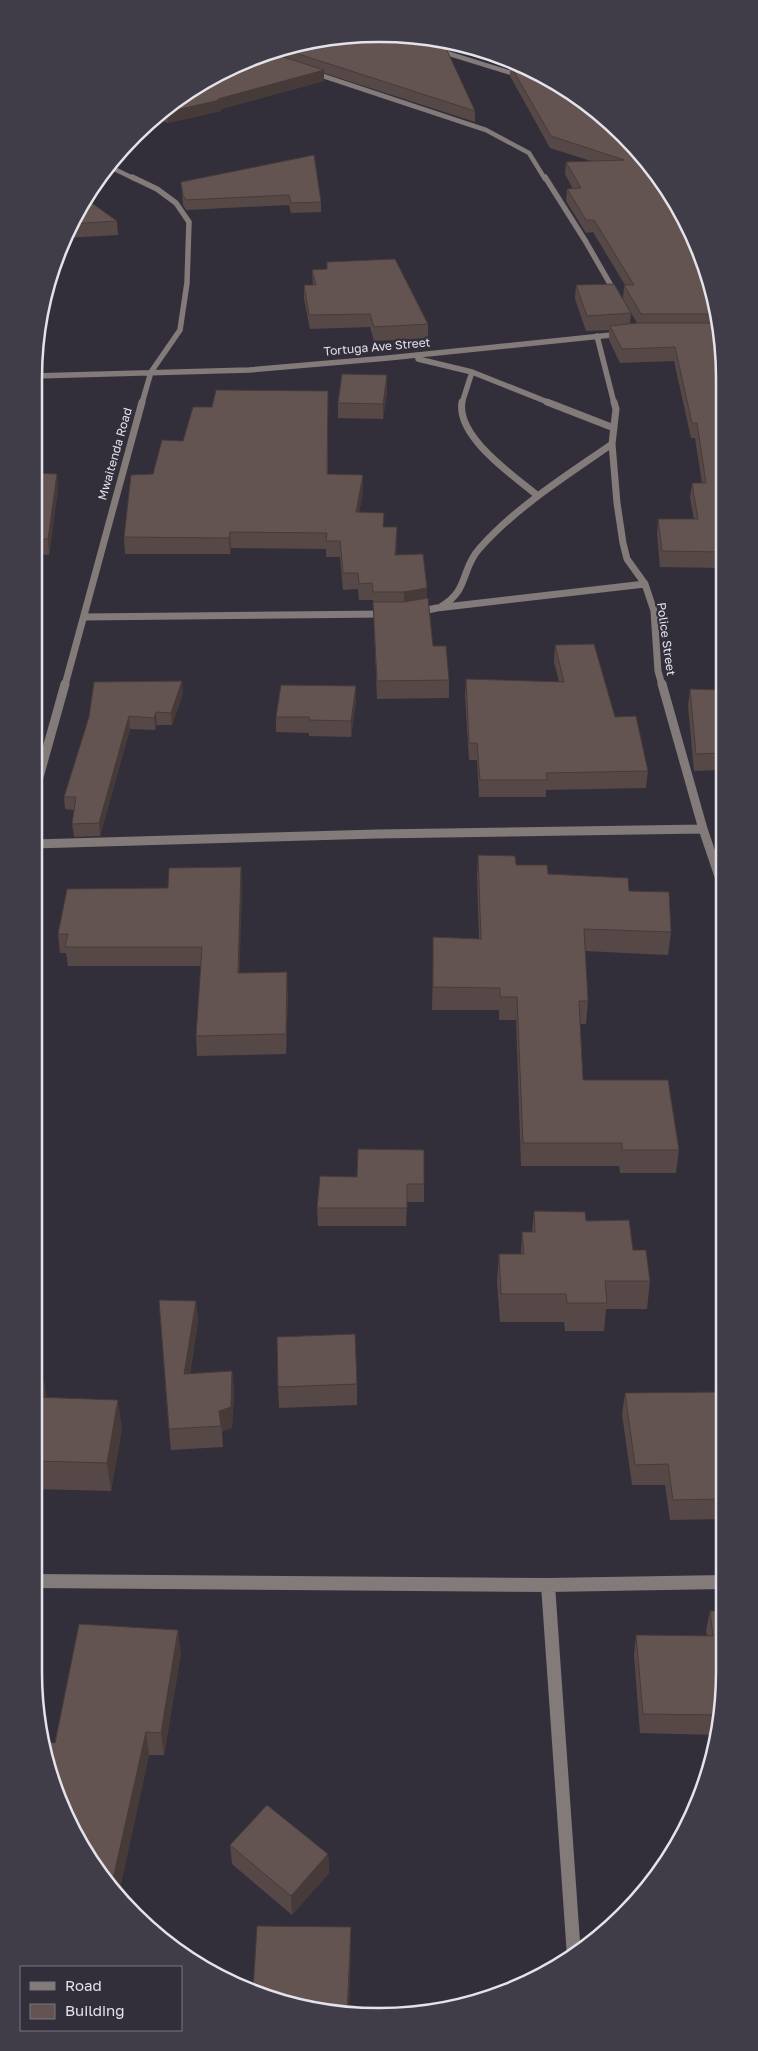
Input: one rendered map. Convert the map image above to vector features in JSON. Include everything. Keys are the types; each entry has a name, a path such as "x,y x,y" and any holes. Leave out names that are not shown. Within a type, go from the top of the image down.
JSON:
{"street":[{"path":"429,47 531,79"},
{"path":"503,70 509,68"},
{"path":"307,71 486,130 529,153 586,242 618,300"},
{"name":"Mwaitenda Road","path":"42,766 84,617 114,500 151,372 180,330 187,283 189,222 176,203 157,189 116,170"},
{"name":"Tortuga Ave Street","path":"42,375 248,370 407,356 627,333"},
{"name":"Police Street","path":"597,336 616,409 612,444 617,503 623,543 627,559 645,584 654,611 658,671 703,829 716,867"},
{"path":"407,356 472,372 614,428"},
{"path":"472,372 460,410 465,427 489,454 538,496"},
{"path":"437,608 450,602 458,595 473,555 538,496 612,444"},
{"path":"413,613 437,608 645,584"},
{"path":"84,617 394,614"},
{"path":"42,844 378,834 703,829"},
{"path":"42,1581 548,1585 716,1582"},
{"path":"548,1585 573,1947"}],"building":[{"path":"379,42 423,45 447,49 475,111 296,53 335,45"},
{"path":"283,57 324,70 218,99 220,100 177,110 230,77"},
{"path":"513,70 566,99 584,112 617,141 646,174 681,230 698,271 709,314 641,314 624,285 634,285 594,220 586,220 567,189 581,188 566,162 624,160 551,136"},
{"path":"314,155 321,202 291,203 289,195 186,200 183,195 181,182"},
{"path":"92,204 117,221 81,223"},
{"path":"395,259 428,324 374,327 370,314 309,315 304,285 316,285 312,270 327,269 327,262"},
{"path":"614,284 631,313 587,316 576,285"},
{"path":"638,323 711,323 716,379 716,552 662,551 658,519 698,519 692,483 706,483 697,423 692,423 675,347 622,349 610,326"},
{"path":"342,374 387,375 383,404 338,403"},
{"path":"216,390 328,391 327,474 363,475 356,512 384,513 383,527 397,527 395,555 423,554 427,588 404,592 373,592 372,583 359,584 358,573 343,573 340,541 326,541 327,533 230,532 229,538 124,537 131,475 153,474 162,440 183,441 193,407 212,407"},
{"path":"42,473 57,474 48,539 42,539"},
{"path":"428,598 433,646 446,646 449,680 377,681 373,602 404,602"},
{"path":"594,644 615,717 636,716 648,771 546,773 547,780 480,780 477,743 469,743 466,679 564,682 555,645"},
{"path":"182,681 171,713 156,712 154,718 129,716 99,823 72,824 76,797 64,797 89,717 94,682"},
{"path":"281,685 356,686 351,721 309,720 309,717 276,717"},
{"path":"690,689 716,690 716,753 696,754"},
{"path":"478,855 515,856 516,865 547,865 548,874 628,878 629,891 669,892 671,932 584,929 588,1001 579,1001 583,1080 668,1080 679,1150 622,1150 622,1143 523,1143 517,997 500,997 500,988 433,987 433,937 481,939"},
{"path":"241,867 238,973 287,972 286,1034 196,1036 202,947 65,947 68,934 58,934 67,889 168,888 169,868"},
{"path":"358,1149 424,1150 424,1184 407,1184 407,1208 317,1208 320,1176 357,1177"},
{"path":"534,1211 585,1212 586,1221 629,1220 633,1250 646,1250 650,1281 605,1281 607,1303 567,1303 566,1294 501,1294 499,1254 524,1254 522,1232 535,1232"},
{"path":"159,1300 196,1301 184,1374 232,1371 231,1407 219,1411 221,1426 169,1429"},
{"path":"355,1334 357,1384 278,1387 277,1337"},
{"path":"716,1392 716,1499 673,1500 668,1464 635,1465 625,1393"},
{"path":"42,1397 118,1400 107,1463 42,1461"},
{"path":"710,1611 716,1611 716,1672 713,1715 643,1714 636,1635 713,1636"},
{"path":"79,1624 178,1630 161,1733 146,1732 113,1878 99,1859 68,1801 60,1780 50,1742 55,1743"},
{"path":"267,1805 328,1854 291,1896 230,1845"},
{"path":"257,1926 351,1927 347,2007 292,1997 253,1984"}]}
